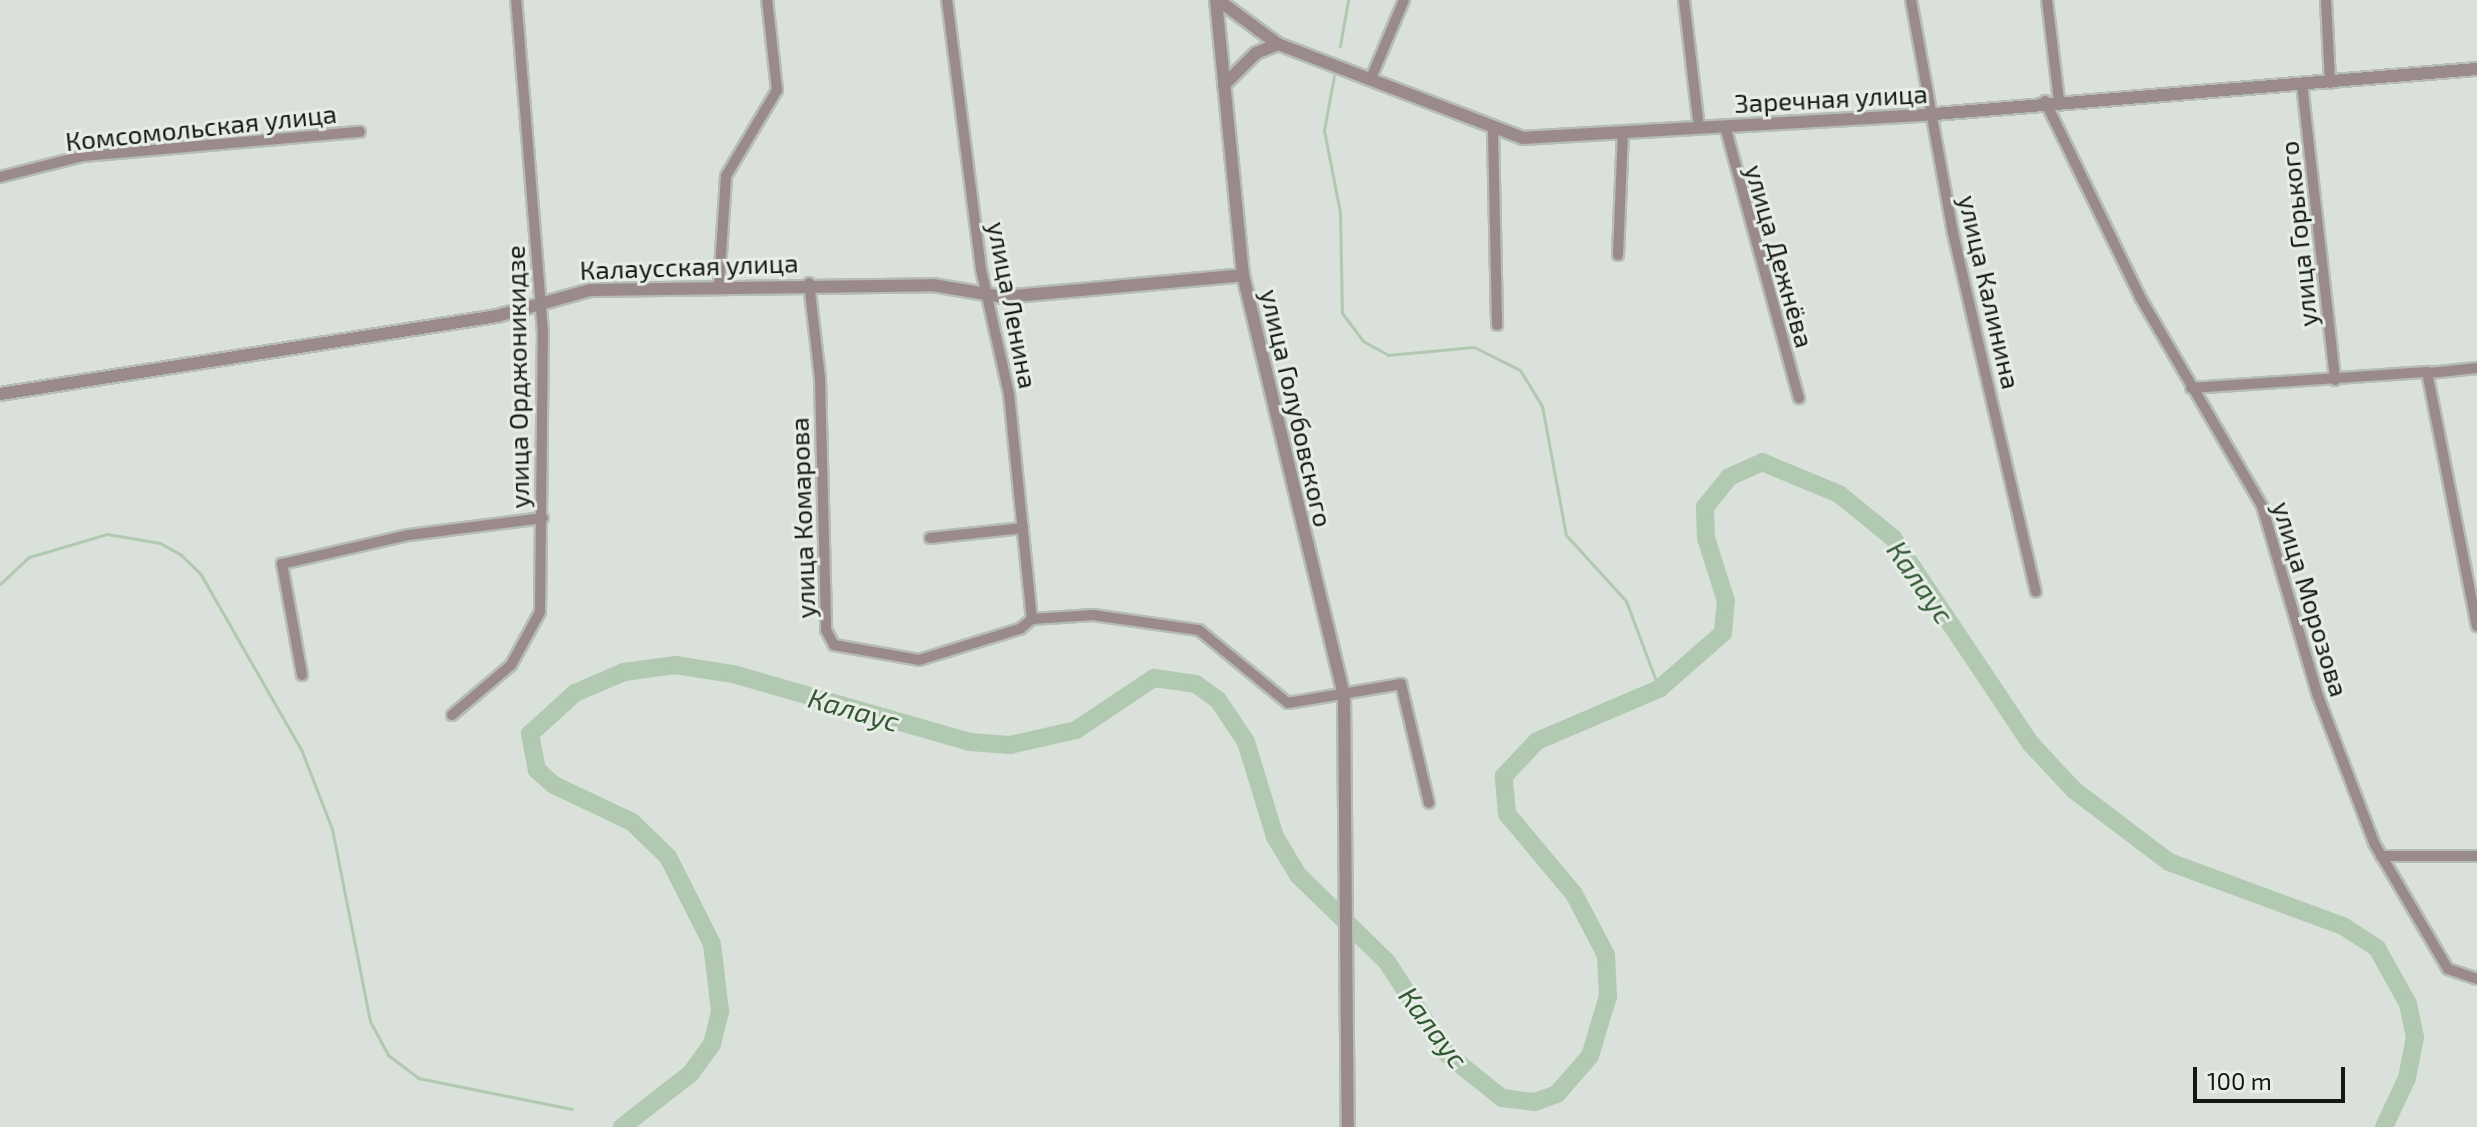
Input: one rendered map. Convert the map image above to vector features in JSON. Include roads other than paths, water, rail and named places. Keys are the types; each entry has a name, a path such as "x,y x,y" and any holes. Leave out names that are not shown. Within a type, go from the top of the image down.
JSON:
{"street":[{"name":"улица Орджоникидзе","path":"452,715 501,678 536,621 543,518 540,302 516,0"},
{"path":"719,285 726,176 777,90 767,0"},
{"name":"улица Ленина","path":"947,0 986,294 1000,341 1032,619"},
{"name":"Заречная улица","path":"1217,0 1278,44 1372,76 1493,131 1523,138 1935,114 2045,101 2330,83 2477,69"},
{"name":"улица Голубовского","path":"1217,0 1243,275 1344,696 1348,1127"},
{"path":"1372,76 1404,0"},
{"path":"1684,0 1699,128"},
{"name":"улица Калинина","path":"1911,0 1935,114 1953,233 2036,592"},
{"path":"2047,0 2059,100"},
{"path":"2326,0 2330,83"},
{"path":"1224,85 1256,53 1278,44"},
{"name":"улица Горького","path":"2302,84 2335,380"},
{"name":"улица Морозова","path":"2045,101 2191,388 2262,506 2318,696 2381,856 2448,969 2465,979 2477,979"},
{"name":"улица Дежнёва","path":"1725,126 1799,398"},
{"path":"1493,131 1497,325"},
{"name":"Комсомольская улица","path":"0,177 83,156 360,132"},
{"path":"1618,255 1623,133"},
{"name":"Калаусская улица","path":"0,394 497,316 590,290 809,283 986,294 1243,275"},
{"name":"улица Комарова","path":"809,283 830,639 845,651 919,660 1020,629 1032,619 1093,615 1199,630 1288,703 1401,684 1429,803"},
{"path":"2191,388 2477,368"},
{"path":"2425,372 2477,626"},
{"path":"302,675 282,564 409,535 543,518"},
{"path":"930,538 1022,528"},
{"path":"2381,856 2477,856"}],"waterway":[{"path":"1340,46 1348,0"},
{"path":"1334,76 1324,130 1340,212 1342,313 1363,341 1388,355 1474,347 1520,370 1542,406 1566,535 1626,601 1659,689"},
{"name":"Калаус","path":"622,1127 691,1073 712,1044 720,1011 712,944 668,857 632,822 554,785 537,770 530,734 575,693 624,672 675,665 733,674 970,742 1010,745 1076,730 1154,678 1196,684 1218,700 1246,742 1275,837 1298,875 1387,962 1447,1054 1502,1098 1535,1102 1557,1094 1590,1056 1608,996 1606,955 1574,894 1507,814 1504,776 1537,741 1659,689 1723,633 1726,601 1706,538 1705,507 1729,477 1762,462 1839,494 1893,538 2030,743 2074,790 2169,862 2343,926 2377,948 2408,1004 2415,1037 2407,1078 2384,1127"},
{"path":"0,584 29,557 107,534 160,543 180,554 200,573 301,749 332,829 370,1021 388,1055 418,1078 572,1109"}]}
